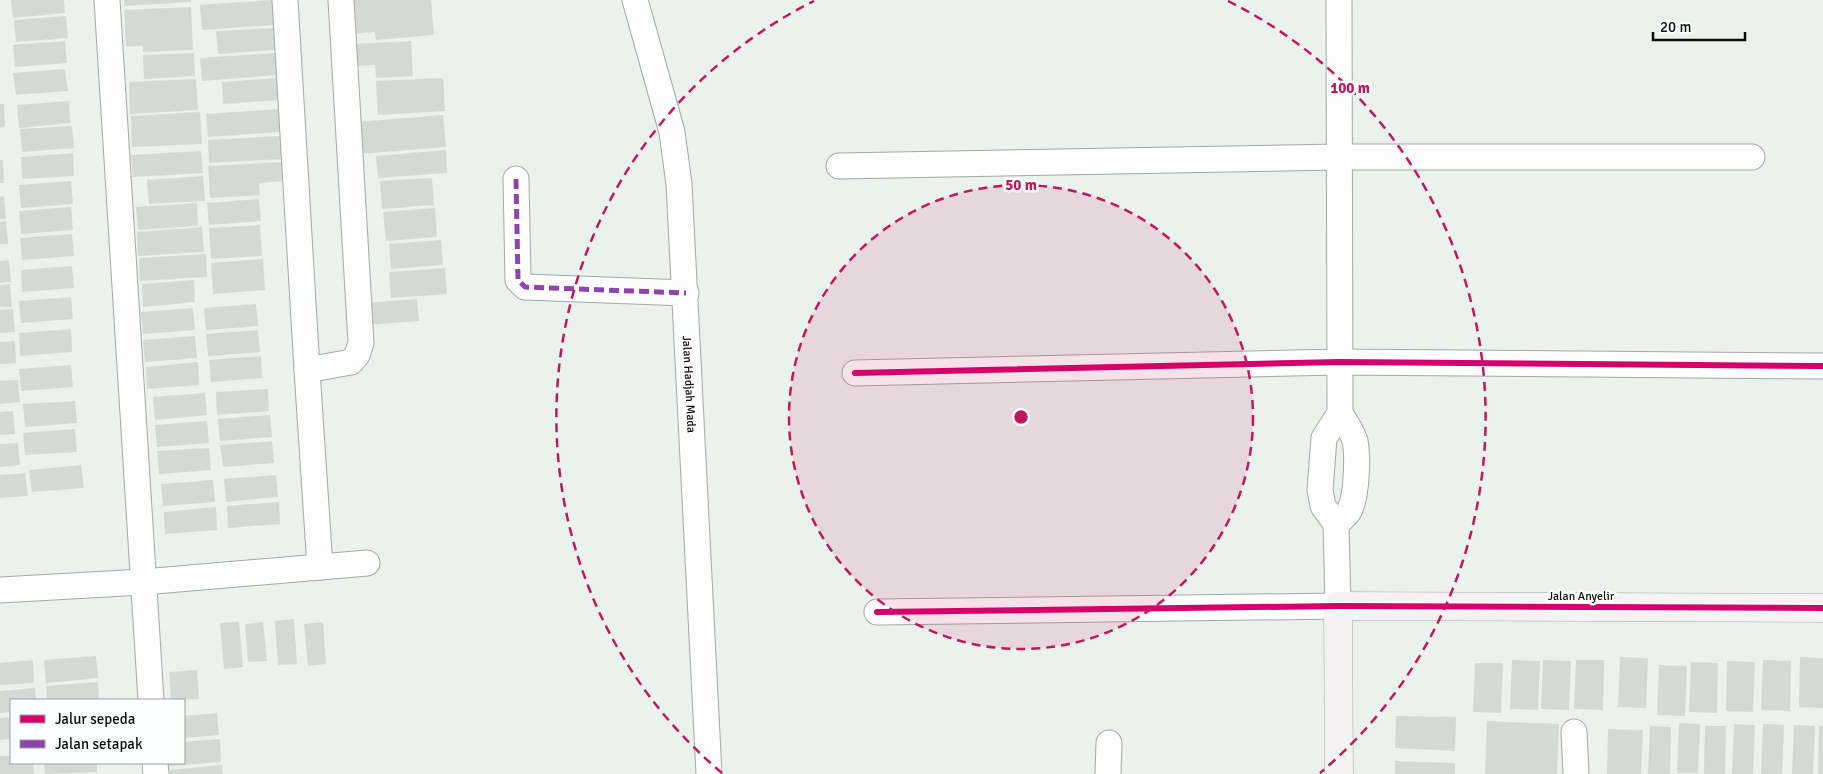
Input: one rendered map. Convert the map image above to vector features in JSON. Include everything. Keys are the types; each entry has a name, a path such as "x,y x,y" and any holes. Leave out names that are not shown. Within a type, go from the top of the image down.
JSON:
{"street":[{"path":"107,0 151,699"},
{"path":"284,0 320,567"},
{"path":"307,370 351,362 357,355 361,343 341,0"},
{"name":"Jalan Hadjah Mada","path":"635,0 672,132 679,184 709,774"},
{"path":"1336,524 1350,510 1355,485 1354,439 1340,413 1339,0"},
{"path":"839,166 1340,156 1752,157"},
{"path":"516,179 518,280 525,287 686,293"},
{"path":"855,372 1339,362 1823,366"},
{"path":"1339,774 1336,524 1323,506 1320,490 1324,438 1340,413"},
{"path":"0,590 144,582 367,562"},
{"path":"877,612 1338,606"},
{"name":"Jalan Anyelir","path":"1338,606 1823,608"},
{"path":"1574,732 1576,774"},
{"path":"1108,774 1109,743"}],"building":[{"path":"11,0 64,0 65,13 13,18"},
{"path":"124,0 191,0 191,2 124,6"},
{"path":"272,0 274,25 202,30 200,5"},
{"path":"348,0 431,0 434,35 376,40 375,32 351,34"},
{"path":"191,7 193,50 143,52 143,46 126,47 124,10"},
{"path":"66,16 68,38 16,42 14,20"},
{"path":"274,28 275,50 218,54 216,31"},
{"path":"65,41 67,63 15,67 13,45"},
{"path":"411,41 413,76 376,78 375,65 354,66 353,44"},
{"path":"194,53 195,76 144,79 143,55"},
{"path":"276,53 278,75 202,81 200,58"},
{"path":"65,69 68,91 16,95 13,73"},
{"path":"278,78 280,100 223,104 222,82"},
{"path":"443,78 445,111 378,115 376,81"},
{"path":"196,79 198,110 130,114 129,82"},
{"path":"69,101 70,123 19,128 17,105"},
{"path":"0,104 4,104 5,126 0,127"},
{"path":"279,109 280,132 208,137 206,114"},
{"path":"200,112 202,144 132,147 131,116"},
{"path":"443,115 446,147 360,154 358,122"},
{"path":"72,126 74,148 22,152 20,129"},
{"path":"280,136 282,159 209,163 208,140"},
{"path":"446,150 447,173 378,178 376,156"},
{"path":"201,151 203,173 133,177 131,155"},
{"path":"73,153 74,176 22,179 21,157"},
{"path":"0,160 3,160 4,183 0,183"},
{"path":"283,162 285,181 259,183 260,195 210,198 208,166"},
{"path":"203,176 205,201 149,204 147,180"},
{"path":"432,178 434,205 382,209 380,181"},
{"path":"71,181 73,204 21,208 19,185"},
{"path":"4,196 6,219 0,219 0,197"},
{"path":"259,199 261,221 209,225 207,203"},
{"path":"197,203 198,226 138,230 136,207"},
{"path":"71,207 73,230 21,234 19,211"},
{"path":"435,208 437,237 386,241 383,212"},
{"path":"6,221 8,244 0,244 0,222"},
{"path":"260,225 262,256 211,259 209,228"},
{"path":"202,227 204,252 138,256 137,232"},
{"path":"72,234 74,256 22,260 20,238"},
{"path":"441,240 443,265 391,269 389,244"},
{"path":"206,254 207,277 140,281 139,258"},
{"path":"263,259 265,290 213,294 211,263"},
{"path":"9,260 11,282 0,283 0,261"},
{"path":"72,266 74,288 22,292 21,270"},
{"path":"445,268 447,294 391,298 389,272"},
{"path":"194,280 195,302 143,307 142,284"},
{"path":"10,284 12,307 0,307 0,285"},
{"path":"71,297 73,319 21,323 19,301"},
{"path":"417,299 419,321 367,325 365,303"},
{"path":"256,304 258,326 206,330 204,308"},
{"path":"193,308 195,330 143,334 141,312"},
{"path":"13,309 15,332 0,333 0,310"},
{"path":"71,329 72,352 20,356 19,333"},
{"path":"258,330 260,352 208,356 206,334"},
{"path":"195,336 197,358 145,362 143,340"},
{"path":"15,341 16,363 0,364 0,342"},
{"path":"261,356 262,378 211,382 209,360"},
{"path":"198,362 199,385 147,389 146,367"},
{"path":"71,365 73,387 21,391 19,369"},
{"path":"18,380 20,402 0,404 0,381"},
{"path":"268,389 269,411 217,415 216,392"},
{"path":"205,393 207,415 155,420 153,397"},
{"path":"75,401 77,423 25,427 23,404"},
{"path":"13,411 15,434 0,435 0,412"},
{"path":"270,415 272,437 220,441 218,419"},
{"path":"207,421 209,443 157,447 155,425"},
{"path":"75,429 77,452 25,455 23,433"},
{"path":"272,441 274,463 223,467 220,445"},
{"path":"18,443 20,465 0,467 0,444"},
{"path":"209,448 211,470 159,474 157,451"},
{"path":"81,465 84,488 32,492 29,470"},
{"path":"25,473 28,496 0,498 0,475"},
{"path":"276,475 278,497 226,502 224,479"},
{"path":"213,480 215,502 163,506 161,484"},
{"path":"279,502 280,524 228,528 227,506"},
{"path":"216,507 217,530 165,534 164,512"},
{"path":"294,619 297,664 278,665 275,621"},
{"path":"239,622 243,667 224,669 220,623"},
{"path":"263,622 267,661 248,662 245,624"},
{"path":"323,622 326,664 308,666 304,624"},
{"path":"96,656 98,678 46,683 44,660"},
{"path":"1620,657 1648,658 1646,708 1618,707"},
{"path":"1800,657 1823,658 1823,708 1799,707"},
{"path":"33,660 34,683 0,685 0,663"},
{"path":"1512,660 1540,661 1538,710 1510,709"},
{"path":"1543,660 1571,661 1569,710 1541,709"},
{"path":"1576,660 1604,660 1603,710 1574,709"},
{"path":"1763,660 1791,661 1790,711 1761,710"},
{"path":"1727,661 1755,662 1753,712 1726,711"},
{"path":"1691,662 1718,663 1717,713 1689,712"},
{"path":"1475,663 1503,663 1501,713 1473,712"},
{"path":"1659,665 1687,666 1685,716 1657,715"},
{"path":"197,670 199,699 171,699 169,672"},
{"path":"98,682 99,699 47,699 46,686"},
{"path":"35,688 36,699 10,699 10,712 0,713 0,691"},
{"path":"217,713 219,735 185,738 185,716"},
{"path":"1396,716 1456,717 1455,751 1395,748"},
{"path":"10,717 10,739 0,740 0,718"},
{"path":"1487,721 1559,724 1557,774 1485,774"},
{"path":"1679,723 1700,724 1698,773 1677,773"},
{"path":"1734,724 1755,725 1753,774 1732,774"},
{"path":"1763,724 1784,725 1782,774 1761,774"},
{"path":"1794,725 1815,726 1813,774 1792,774"},
{"path":"1650,726 1671,727 1670,774 1648,774"},
{"path":"1705,726 1726,726 1725,774 1704,774"},
{"path":"1819,726 1823,726 1823,774 1818,774"},
{"path":"1608,729 1643,730 1641,774 1607,774"},
{"path":"220,739 221,762 169,766 169,764 185,764 185,742"},
{"path":"0,756 10,756 10,764 33,764 34,774 0,774"},
{"path":"1395,761 1455,763 1455,774 1395,774"},
{"path":"44,764 97,764 97,772 45,774"},
{"path":"222,765 223,774 170,774 170,770"}],"marked path":[{"path":"516,179 518,280 525,287 686,293"}],"cycle path":[{"path":"855,373 1339,362 1823,366"},
{"path":"877,612 1338,606 1823,608"}]}
